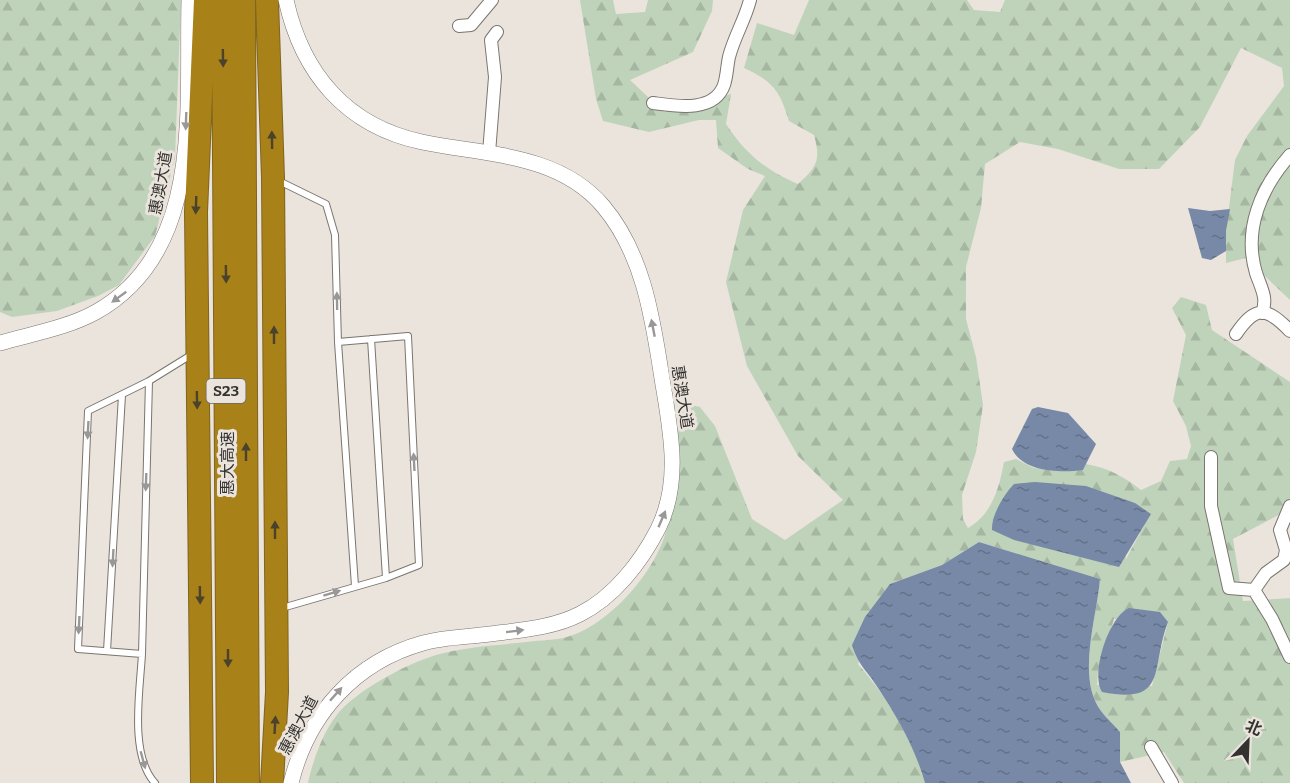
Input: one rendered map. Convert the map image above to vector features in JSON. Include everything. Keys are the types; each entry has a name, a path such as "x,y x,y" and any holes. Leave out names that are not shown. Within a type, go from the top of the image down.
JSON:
{"highway":[{"path":"202,783 196,212 205,0"},
{"name":"惠大高速","path":"223,0 228,783"},
{"name":"惠大高速","path":"244,0 248,783"},
{"path":"267,0 273,178 277,692 272,783"}],"street":[{"name":"惠澳大道","path":"0,343 73,322 94,313 131,288 156,254 169,230 178,202 184,161 189,0"},
{"name":"惠澳大道","path":"286,0 305,58 320,81 352,111 402,137 534,163 570,179 601,204 627,240 644,284 660,362 673,467 669,502 660,525 636,566 599,601 580,614 536,628 427,642 387,656 351,679 323,710 295,768 291,783"},
{"path":"459,26 471,25 492,0"},
{"path":"654,103 690,107 707,103 718,95 724,85 729,57 750,0"},
{"path":"489,153 495,77 491,40 497,32"},
{"path":"1262,313 1265,306 1264,292 1252,255 1251,233 1254,215 1263,195 1290,155"},
{"path":"1236,334 1248,316 1262,313 1280,321 1290,331"},
{"path":"1211,458 1211,506 1229,588 1254,590"},
{"path":"1254,590 1266,573 1284,560 1286,550 1280,530 1290,506"},
{"path":"1254,590 1272,619 1290,657"},
{"path":"1150,747 1172,783"}],"lane":[{"path":"273,178 326,204 335,236 338,342 356,586"},
{"path":"276,610 419,566 408,336 338,342"},
{"path":"371,339 386,578"},
{"path":"141,654 78,649 88,411 149,381 197,351"},
{"path":"149,381 139,737 144,766 155,783"},
{"path":"107,651 122,394"}],"green space":[{"path":"0,0 181,0 175,158 155,236 119,285 98,296 57,311 12,317 0,312"},
{"path":"580,0 613,0 616,14 645,12 648,0 713,0 712,11 693,52 630,80 664,112 731,94 726,124 733,134 748,152 766,167 798,184 810,173 816,162 817,151 814,135 789,121 782,101 774,88 762,77 744,68 757,23 794,35 809,0 967,0 974,10 1000,12 1005,0 1290,0 1290,300 1246,258 1226,263 1226,231 1235,160 1247,136 1284,86 1282,68 1241,48 1200,127 1159,169 1119,169 1058,149 1020,142 985,164 981,208 966,267 966,319 976,357 983,405 976,452 962,495 963,519 968,528 989,508 1000,482 1004,462 1016,459 1034,468 1083,470 1086,464 1115,473 1141,490 1161,481 1170,461 1187,459 1191,446 1186,426 1173,401 1186,335 1172,308 1181,297 1206,305 1212,330 1290,382 1290,509 1233,539 1243,601 1290,598 1290,783 1184,783 1164,752 1120,762 1120,732 1101,711 1090,682 1090,647 1100,579 979,542 942,565 890,584 858,664 898,720 914,751 925,783 308,783 312,766 331,723 355,697 382,679 424,659 448,652 567,637 590,627 622,601 647,571 659,550 667,529 671,510 675,431 679,409 687,404 700,407 715,426 752,519 785,540 843,500 798,456 747,366 726,282 743,210 765,176 748,169 718,148 716,120 699,120 649,132 603,121 596,99","holes":["1122,500 1135,503 1145,524 1126,559","1114,619 1168,622 1152,686 1097,685 1098,671"]}],"water":[{"path":"1188,208 1210,211 1230,209 1226,231 1226,251 1211,260 1202,258"},
{"path":"1038,407 1068,413 1096,444 1083,470 1053,471 1033,467 1017,457 1012,449 1032,409"},
{"path":"1035,482 1086,486 1135,503 1151,514 1119,567 1014,540 992,530 996,512 1010,488 1014,484"},
{"path":"979,542 1100,579 1090,647 1090,682 1101,711 1120,732 1120,762 1131,783 925,783 905,734 885,699 860,664 852,645 865,617 890,584 942,565"},
{"path":"1129,608 1160,612 1168,622 1157,668 1148,688 1138,693 1123,695 1102,692 1098,672 1104,646 1115,622"}]}
